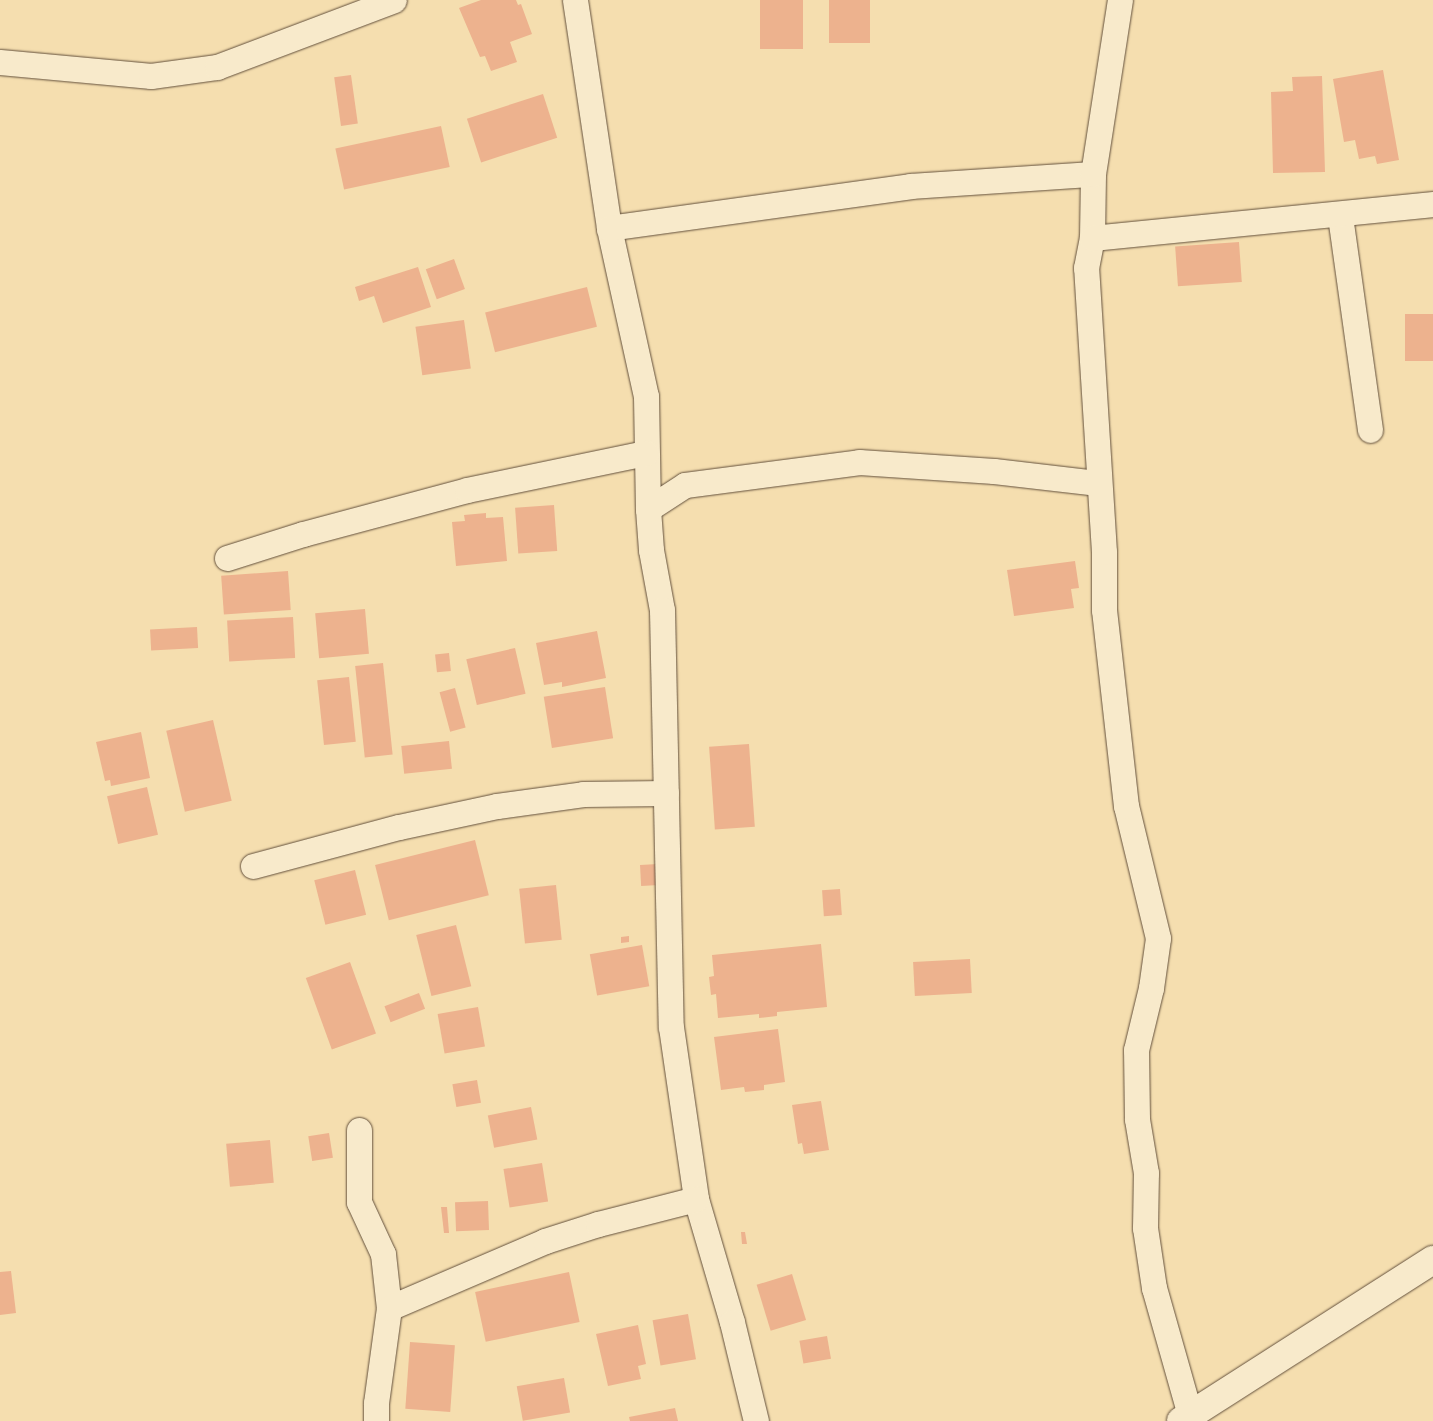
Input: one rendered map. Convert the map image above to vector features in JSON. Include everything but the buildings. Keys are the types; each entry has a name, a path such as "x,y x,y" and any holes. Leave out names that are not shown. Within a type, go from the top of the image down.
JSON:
{"main road":[{"path":"1185,1418 1433,1260"}],"street":[{"path":"0,62 151,76 217,67 394,0"},
{"path":"575,0 608,228 646,396 646,453 651,550 662,610 670,1027 696,1199 732,1322 756,1421"},
{"path":"1120,0 1093,174 1092,238 1086,268 1104,610 1126,806 1158,938 1151,988 1136,1050 1137,1119 1146,1173 1145,1228 1154,1288 1185,1418"},
{"path":"608,228 910,186 1093,174"},
{"path":"1092,238 1340,216 1433,204"},
{"path":"1340,216 1370,430"},
{"path":"227,558 303,534 467,490 646,453"},
{"path":"648,509 685,485 859,462 994,471 1098,483"},
{"path":"253,866 399,827 497,806 583,794 666,793"},
{"path":"359,1130 359,1202 383,1254 390,1308 376,1404 376,1421"},
{"path":"390,1308 545,1241 598,1224 696,1199"}]}
